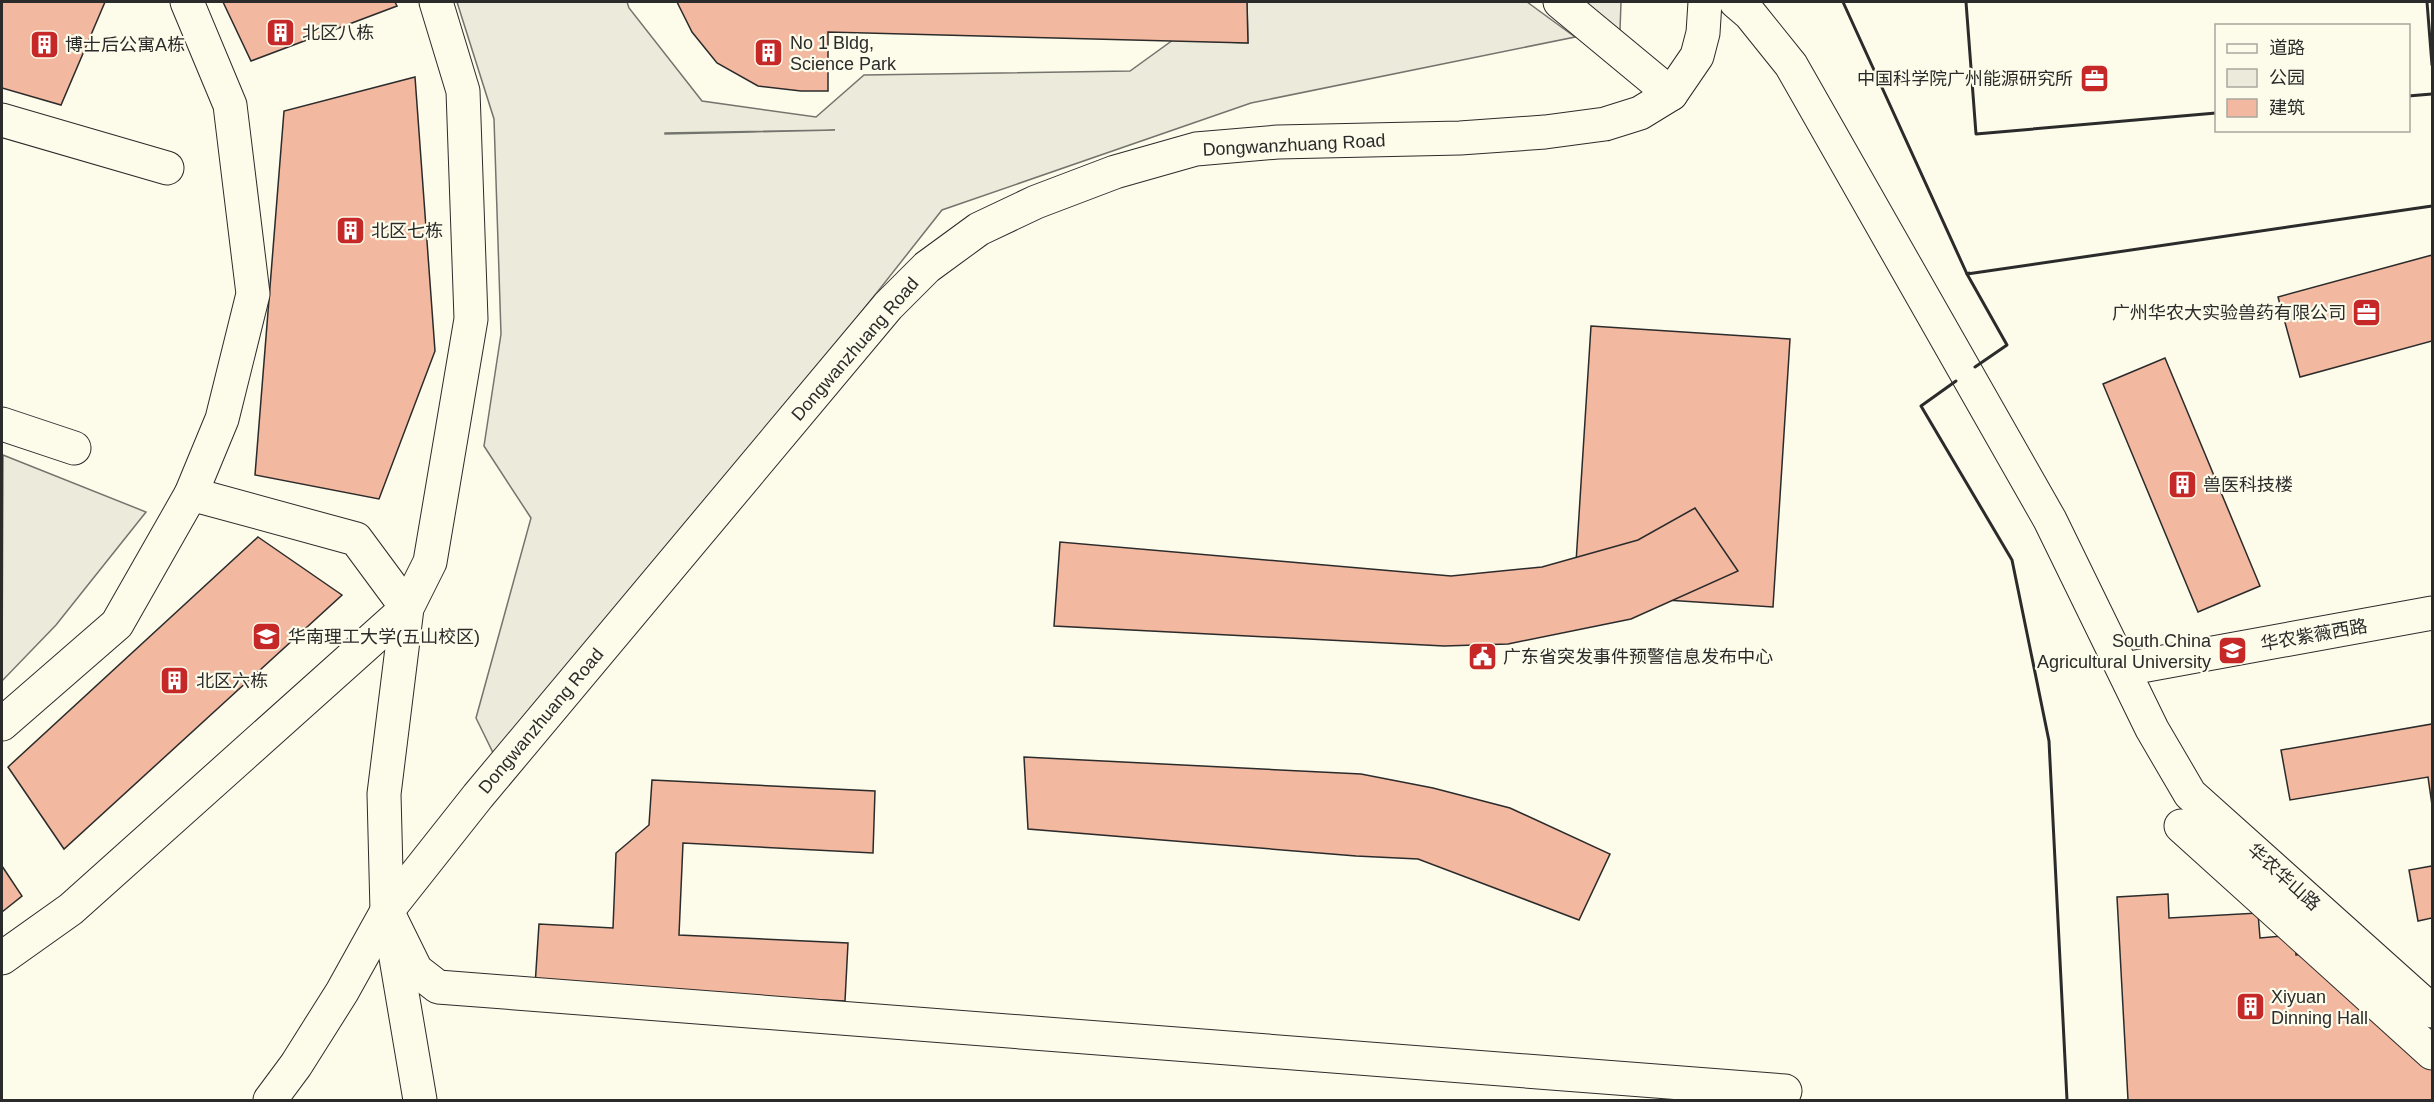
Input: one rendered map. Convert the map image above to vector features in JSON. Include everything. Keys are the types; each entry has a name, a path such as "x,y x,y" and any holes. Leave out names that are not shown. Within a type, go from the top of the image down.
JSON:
{"street":[{"path":"2,724 117,624 191,494 222,419 253,294 230,105 187,2"},
{"path":"420,1101 387,911 384,794 407,608 430,562 471,319 463,91 436,2"},
{"path":"1560,2 1671,94"},
{"name":"Dongwanzhuang Road","path":"270,1101 296,1065 342,992 387,911 478,796 888,306 927,267 979,229 1036,202 1115,172 1196,149 1278,142 1460,138 1545,132 1605,124 1640,113 1671,94 1697,56 1703,33 1705,2"},
{"name":"华农华山路","path":"1736,2 1750,14 1791,65 2050,520 2125,669 2152,729 2190,794 2433,1053"},
{"path":"2,120 168,168"},
{"path":"2,424 74,448"},
{"path":"191,494 356,539 407,608"},
{"path":"2,958 71,909 407,608"},
{"name":"华农紫薇西路","path":"2125,669 2433,613"},
{"name":"华农华山路","path":"2181,826 2433,1011"},
{"path":"387,911 416,970 438,987 1785,1091"}],"green space":[{"path":"457,2 627,2 629,8 702,101 816,117 864,75 1130,71 1173,40 1248,43 1247,2 1527,2 1575,37 1251,103 942,210 501,769 476,718 531,518 484,446 501,334 494,119","holes":["835,130 665,134 665,133"]},
{"path":"1566,2 1621,2 1619,59"},
{"path":"3,455 146,512 56,625 2,681"}],"building":[{"name":"博士后公寓A栋","path":"2,2 105,2 61,105 2,88"},
{"name":"北区八栋","path":"223,2 395,2 397,6 251,61"},
{"name":"No 1 Bldg, Science Park","path":"677,2 1247,2 1248,43 828,32 828,91 801,91 758,86 717,63 692,32"},
{"name":"北区七栋","path":"415,77 435,351 379,499 255,475 284,111"},
{"path":"2432,255 2432,341 2300,377 2278,297"},
{"path":"1591,326 1790,339 1773,607 1574,594"},
{"name":"兽医科技楼","path":"2165,358 2260,586 2198,612 2103,384"},
{"path":"1695,508 1738,571 1631,619 1508,644 1444,646 1054,626 1060,542 1451,576 1542,567 1638,540"},
{"name":"北区六栋","path":"258,537 342,595 64,849 8,767"},
{"path":"2432,724 2432,805 2428,777 2290,800 2281,750"},
{"path":"1024,757 1361,774 1433,788 1510,808 1610,854 1579,920 1418,859 1028,829"},
{"path":"652,780 875,791 873,853 683,843 679,935 848,943 845,1001 535,986 539,924 613,928 616,853 649,825"},
{"path":"2,866 22,896 2,912"},
{"path":"2432,866 2432,918 2418,921 2409,870"},
{"name":"Xiyuan Dinning Hall","path":"2168,894 2169,918 2258,913 2260,938 2295,935 2296,955 2320,953 2432,1059 2432,1100 2128,1100 2117,897"}],"wall":[{"path":"1843,2 1967,274 1969,273"},
{"path":"1966,2 1976,134 2215,113"},
{"path":"2427,2 2432,65"},
{"path":"2410,96 2432,94"},
{"path":"1975,367 2007,345 1967,274 2432,206"},
{"path":"1956,381 1921,406 2012,560 2049,741 2067,1100"}],"place":[{"name":"北区八栋","path":"281,33"},
{"name":"博士后公寓A栋","path":"44,45"},
{"name":"No 1 Bldg, Science Park","path":"769,53"},
{"name":"中国科学院广州能源研究所","path":"2094,79"},
{"name":"北区七栋","path":"350,231"},
{"name":"广州华农大实验兽药有限公司","path":"2367,313"},
{"name":"兽医科技楼","path":"2182,485"},
{"name":"华南理工大学(五山校区)","path":"267,637"},
{"name":"South China Agricultural University","path":"2232,651"},
{"name":"广东省突发事件预警信息发布中心","path":"1482,657"},
{"name":"北区六栋","path":"175,681"},
{"name":"Xiyuan Dinning Hall","path":"2250,1007"}]}
